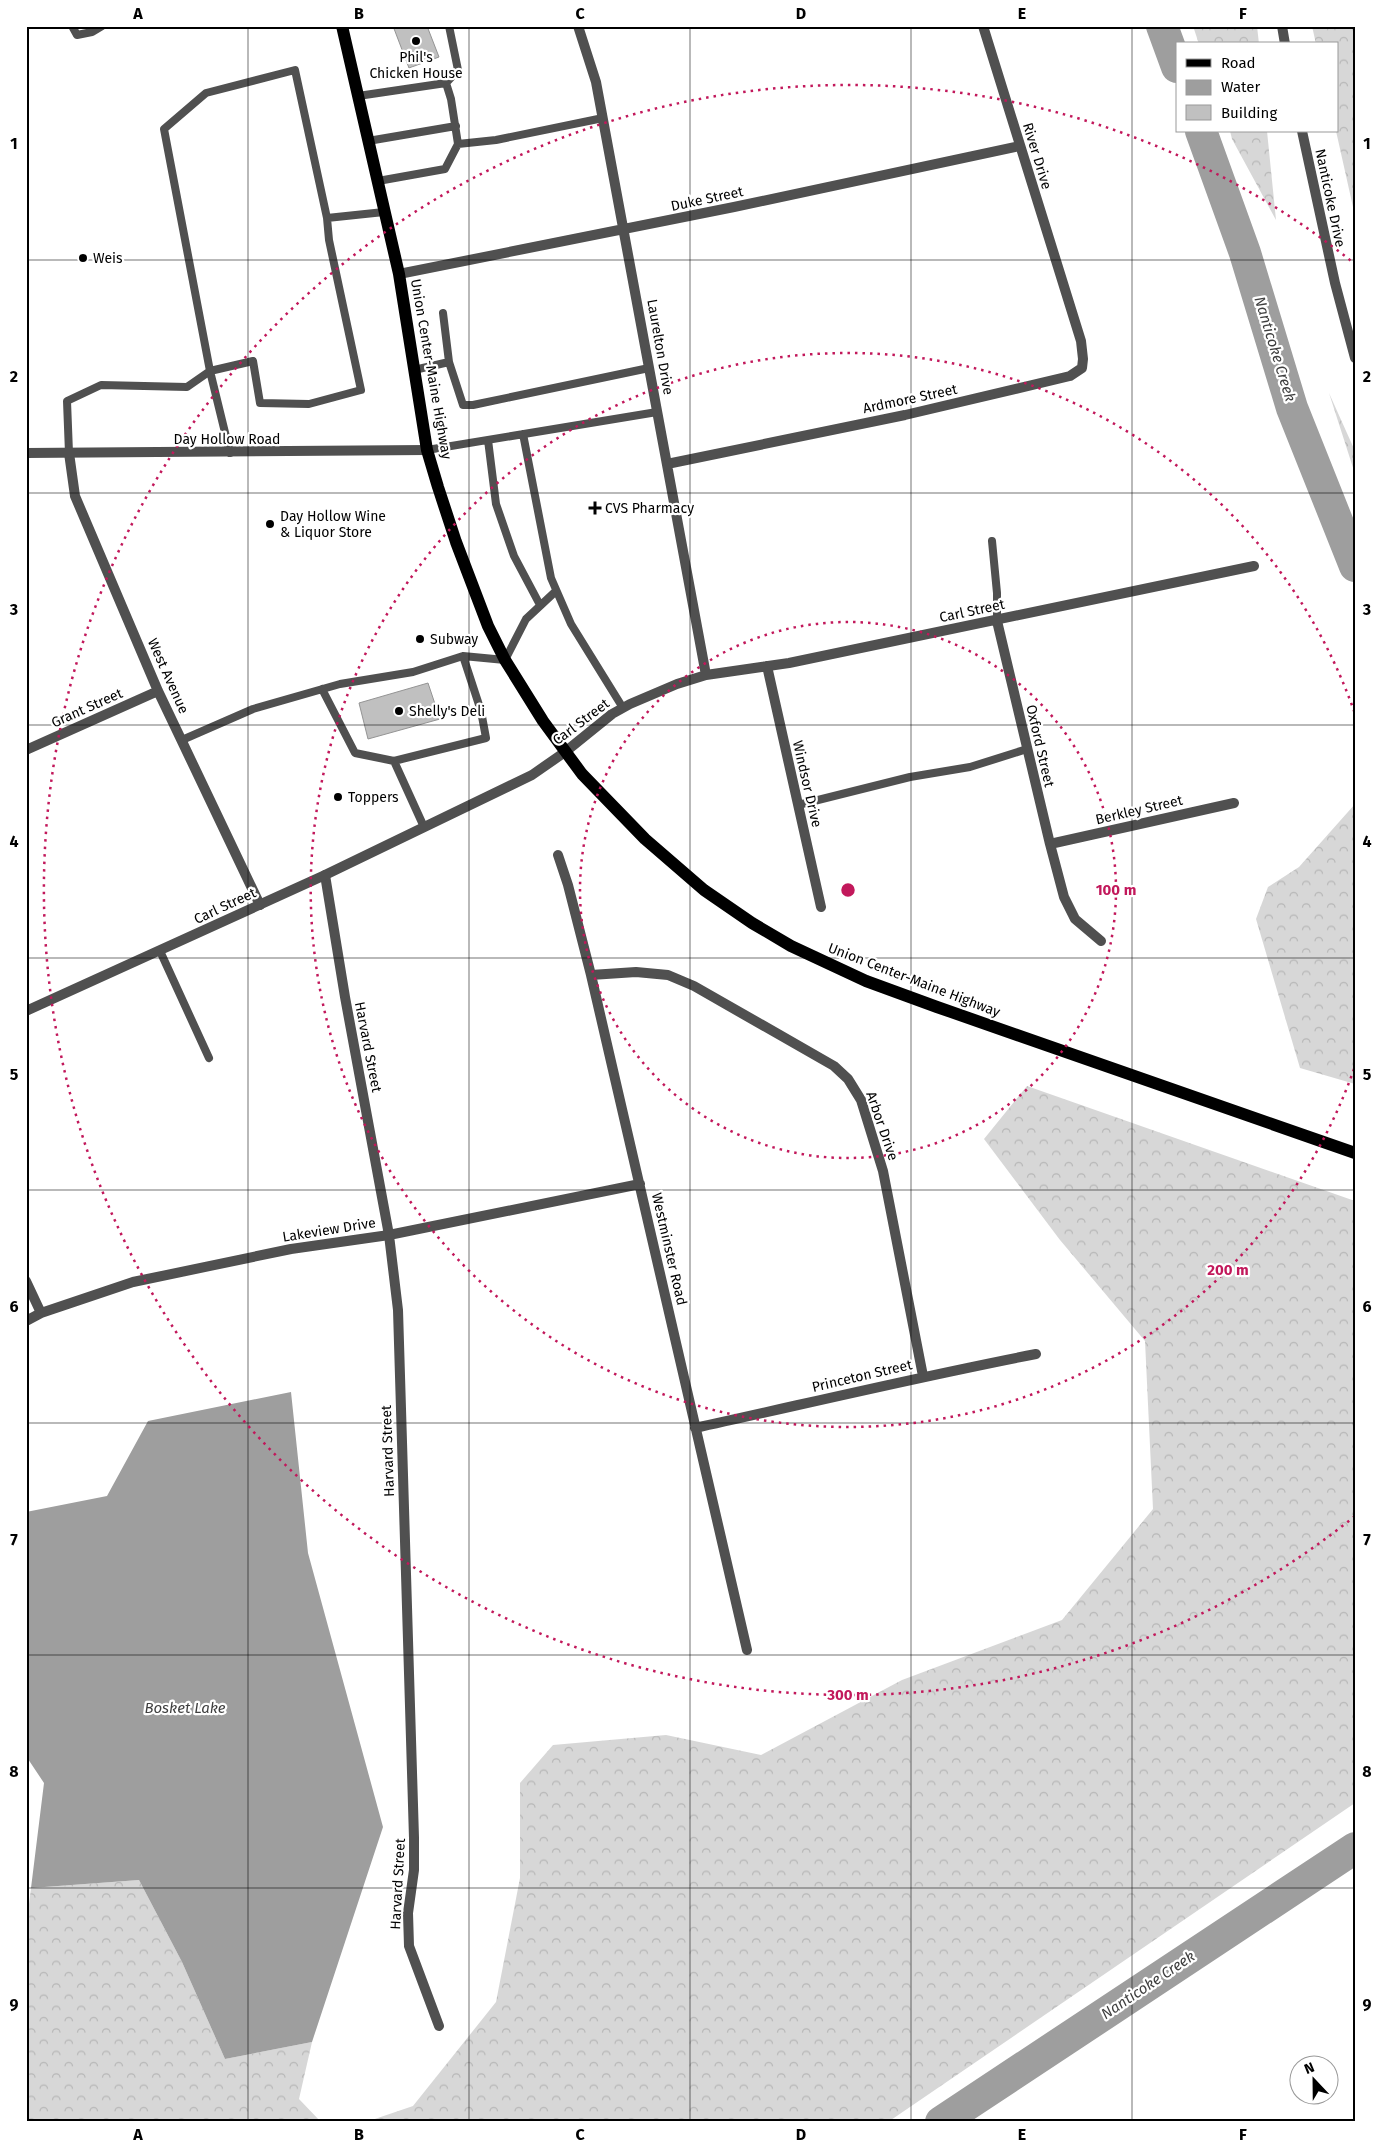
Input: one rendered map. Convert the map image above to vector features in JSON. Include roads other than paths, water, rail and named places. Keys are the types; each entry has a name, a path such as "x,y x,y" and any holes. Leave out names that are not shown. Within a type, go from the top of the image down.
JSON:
{"main road":[{"name":"Union Center-Maine Highway","path":"342,26 399,274 427,450 456,542 488,626 505,660 565,752 582,774 645,839 704,890 791,946 866,981 928,1004 1355,1153"}],"street":[{"name":"Laurelton Drive","path":"578,26 596,82 625,230 706,675"},
{"name":"River Drive","path":"983,26 1066,294"},
{"path":"1282,26 1285,42"},
{"name":"Nanticoke Drive","path":"1302,132 1335,283 1355,358"},
{"name":"Duke Street","path":"399,274 625,230 1020,146"},
{"name":"Ardmore Street","path":"667,464 905,415 1070,376 1082,368 1084,359 1081,341 1066,294"},
{"name":"Day Hollow Road","path":"26,453 230,453 427,450"},
{"name":"West Avenue","path":"69,453 75,496 158,690 260,905"},
{"name":"Carl Street","path":"26,1011 325,875 532,775 565,752 612,714 677,684 706,675 767,666 997,621 1254,566"},
{"name":"Oxford Street","path":"997,621 1064,898 1075,919 1101,942"},
{"name":"Windsor Drive","path":"767,666 821,907"},
{"name":"Grant Street","path":"26,750 158,690"},
{"name":"Berkley Street","path":"1050,844 1234,803"},
{"name":"Westminster Road","path":"558,855 568,885 591,975 747,1650"},
{"name":"Harvard Street","path":"325,875 345,997 389,1234 398,1310 414,1838 414,1870 408,1913 409,1946 438,2026"},
{"name":"Arbor Drive","path":"591,975 636,972 668,974 702,990 834,1066 848,1078 861,1100 882,1171 923,1376"},
{"name":"Lakeview Drive","path":"26,1320 41,1313 133,1282 290,1249 389,1234 640,1184"},
{"path":"26,1281 41,1313"},
{"name":"Princeton Street","path":"695,1428 845,1396 923,1376 1036,1354"}],"lane":[{"path":"72,26 77,35 92,32 102,26"},
{"path":"358,96 446,83 458,70 450,26"},
{"path":"69,453 67,401 101,385 187,387 210,372 253,361 260,403 309,404 361,390 295,70 206,93 164,129 210,372 230,453"},
{"path":"378,182 445,169 458,144 456,126 446,83"},
{"path":"458,144 496,140 603,118"},
{"path":"368,141 456,126"},
{"path":"327,218 384,212"},
{"path":"443,313 449,362 463,405 473,406 650,368"},
{"path":"414,370 449,362"},
{"path":"427,450 657,412"},
{"path":"522,434 551,578 571,624 623,708"},
{"path":"488,440 496,504 514,556 540,605"},
{"name":"Oxford Street","path":"992,541 997,593 997,621"},
{"path":"182,740 253,709 340,684 413,672 463,656 505,660 526,618 556,591"},
{"path":"322,689 355,753 394,761 486,738 481,711 463,656"},
{"path":"798,805 910,777 970,767 1027,749"},
{"path":"394,761 424,827"},
{"path":"160,950 209,1058"}],"water":[{"name":"Bosket Lake","path":"291,1392 308,1553 383,1827 312,2042 225,2059 182,1962 139,1880 31,1888 44,1783 26,1756 26,1512 107,1496 148,1421"}],"waterway":[{"name":"Nanticoke Creek","path":"1162,26 1176,64"},
{"name":"Nanticoke Creek","path":"1201,132 1245,253 1292,408 1355,566"},
{"name":"Nanticoke Creek","path":"941,2122 1355,1848"}],"place":[{"name":"Phil's Chicken House","path":"416,41"},
{"name":"Weis","path":"83,258"},
{"name":"CVS Pharmacy","path":"595,508"},
{"name":"Day Hollow Wine & Liquor Store","path":"270,524"},
{"name":"Subway","path":"420,639"},
{"name":"Shelly's Deli","path":"399,711"},
{"name":"Toppers","path":"338,797"}]}
